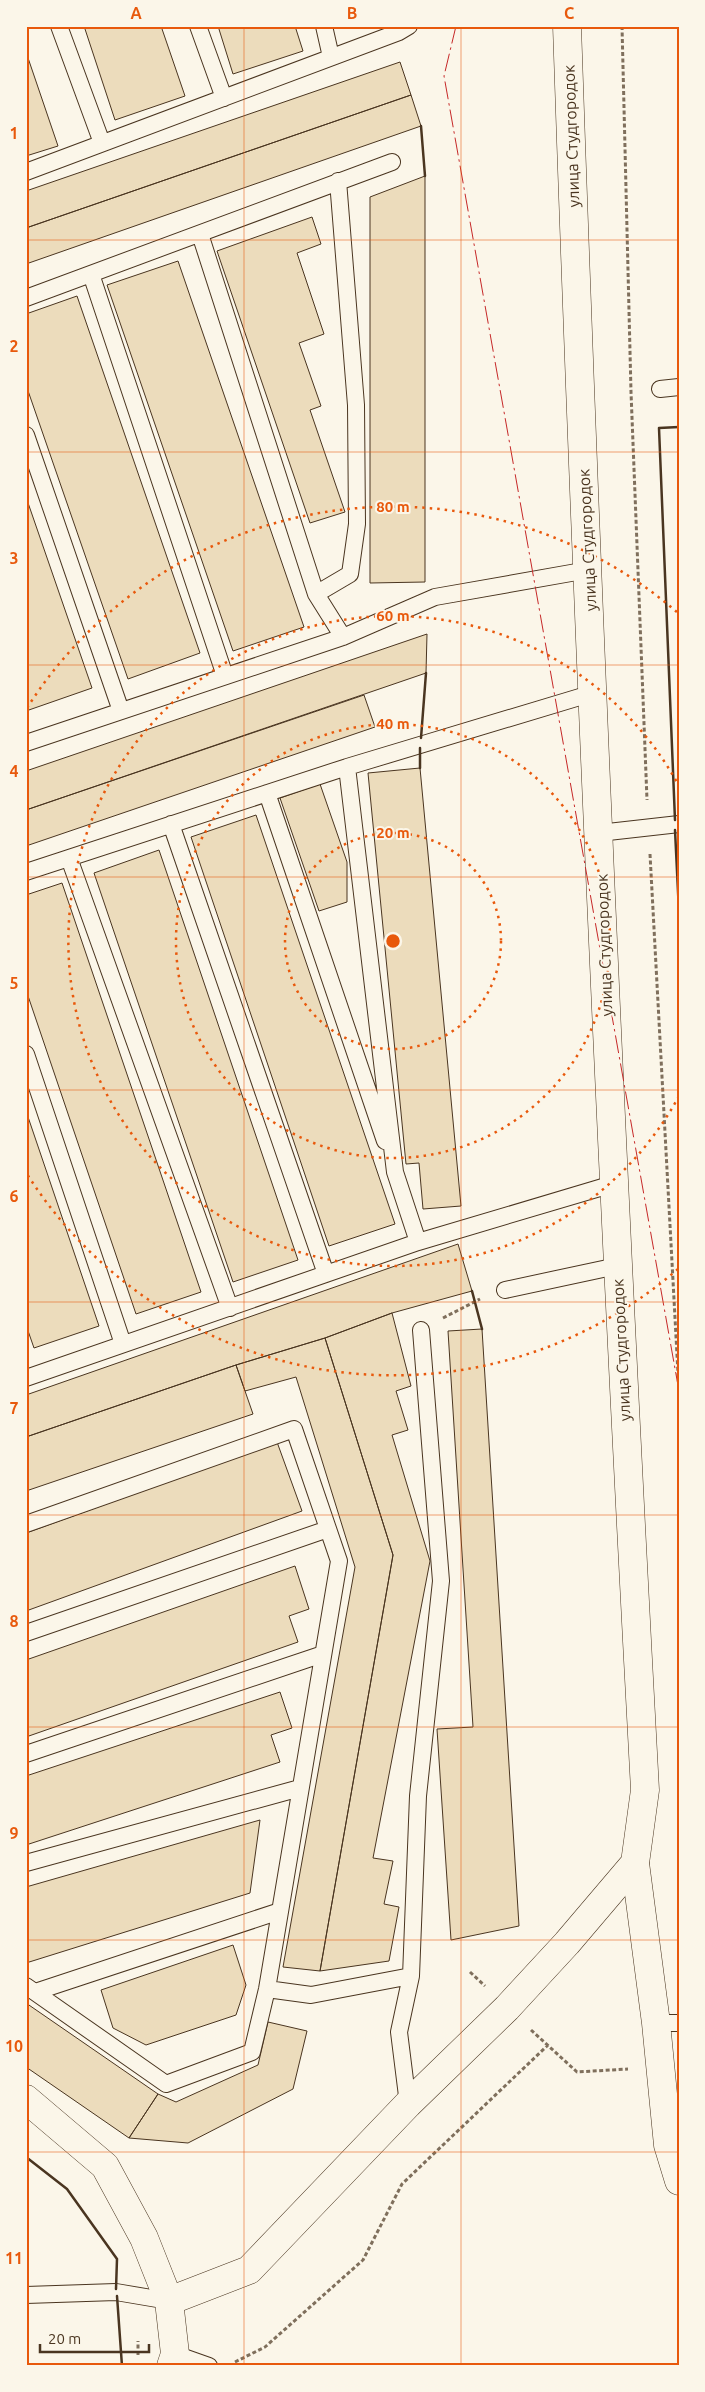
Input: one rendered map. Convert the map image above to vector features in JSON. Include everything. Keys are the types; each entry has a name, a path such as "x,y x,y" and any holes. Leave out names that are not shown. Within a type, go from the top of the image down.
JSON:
{"street":[{"name":"улица Студгородок","path":"567,26 580,408 617,1266 645,1790 634,1863"},
{"path":"169,2301 249,2270 408,2104 507,2008 567,1943 634,1863"},
{"path":"634,1863 667,2023 660,2067 668,2145 679,2181"},
{"path":"26,2099 105,2166 144,2238 169,2301 173,2360"}],"lane":[{"path":"59,26 102,143"},
{"path":"198,26 224,98"},
{"path":"324,26 331,57"},
{"path":"26,172 409,26"},
{"path":"26,298 392,162"},
{"path":"316,594 350,574 357,524 356,405 338,181"},
{"path":"200,234 316,594 343,637"},
{"path":"91,274 226,676"},
{"path":"660,389 679,387"},
{"path":"26,435 121,711"},
{"path":"26,743 343,637 435,597 588,570"},
{"path":"26,872 348,767 593,693"},
{"path":"348,767 395,1172"},
{"path":"267,793 418,1242"},
{"path":"171,824 326,1274"},
{"path":"599,833 679,824"},
{"path":"70,858 230,1308"},
{"path":"26,1054 123,1344"},
{"path":"28,1374 230,1308 418,1242 614,1184"},
{"path":"505,1290 617,1266"},
{"path":"408,2104 399,2032 411,1976 418,1796 441,1581 421,1330"},
{"path":"26,1524 294,1428 339,1561 267,1989 252,2052 166,2084 31,1989"},
{"path":"26,1633 328,1529"},
{"path":"26,1754 323,1654"},
{"path":"26,1863 300,1788"},
{"path":"31,1989 280,1911"},
{"path":"267,1989 311,1995 411,1976"},
{"path":"26,2295 116,2292 169,2301"},
{"path":"173,2360 208,2366"}],"path":[{"path":"622,26 631,392 648,827 679,1392"},
{"path":"421,1330 475,1301 505,1290"},
{"path":"470,1972 577,2072 660,2067"},
{"path":"226,2366 265,2347 362,2260 402,2184 548,2045"},
{"path":"138,2356 139,2297"}],"building":[{"path":"84,26 161,26 185,96 115,120"},
{"path":"218,26 295,26 303,51 233,74"},
{"path":"26,52 58,146 26,156"},
{"path":"400,62 411,95 26,228 26,191"},
{"path":"411,95 421,126 26,264 26,228"},
{"path":"425,176 425,582 370,583 370,197"},
{"path":"312,217 321,244 297,253 324,334 299,343 321,406 310,410 345,512 310,523 217,251"},
{"path":"178,261 304,627 233,651 107,285"},
{"path":"77,296 200,653 128,679 26,385 26,314"},
{"path":"26,497 92,688 26,711"},
{"path":"427,634 426,673 26,810 26,771"},
{"path":"364,695 375,727 26,846 26,810"},
{"path":"420,768 461,1206 423,1209 419,1163 406,1164 368,773"},
{"path":"320,784 347,862 347,902 319,911 280,798"},
{"path":"256,815 395,1224 329,1246 191,837"},
{"path":"159,850 298,1260 233,1282 94,873"},
{"path":"62,883 201,1292 136,1314 26,990 26,895"},
{"path":"26,1111 99,1326 34,1348 26,1325"},
{"path":"458,1244 472,1291 392,1313 325,1338 236,1365 26,1437 26,1395"},
{"path":"392,1313 411,1386 396,1391 408,1430 392,1435 430,1561 373,1858 393,1861 384,1904 399,1907 389,1961 320,1971 393,1555 325,1338"},
{"path":"482,1329 519,1926 451,1940 437,1729 473,1727 448,1331"},
{"path":"325,1338 393,1555 320,1971 283,1967 355,1567 296,1377 245,1391 236,1365"},
{"path":"236,1365 253,1414 26,1491 26,1437"},
{"path":"277,1442 302,1511 26,1611 26,1533"},
{"path":"295,1566 309,1609 289,1616 298,1642 26,1737 26,1660"},
{"path":"280,1692 292,1728 271,1735 280,1762 26,1845 26,1776"},
{"path":"260,1820 250,1893 26,1963 26,1887"},
{"path":"233,1945 246,1985 236,2015 146,2045 113,2028 101,1990"},
{"path":"26,2003 158,2094 129,2138 26,2067"},
{"path":"268,2022 307,2031 293,2089 188,2143 129,2138 158,2094 176,2102 258,2065"}],"wall":[{"path":"421,126 425,176"},
{"path":"675,820 659,428 679,427"},
{"path":"421,738 426,673"},
{"path":"420,748 420,768"},
{"path":"675,830 679,912"},
{"path":"472,1291 482,1329"},
{"path":"26,2157 67,2189 117,2259 116,2289"},
{"path":"117,2296 122,2366"},
{"path":"292,2366 301,2366"}],"power":[{"path":"456,26 444,76 679,1391"}]}
